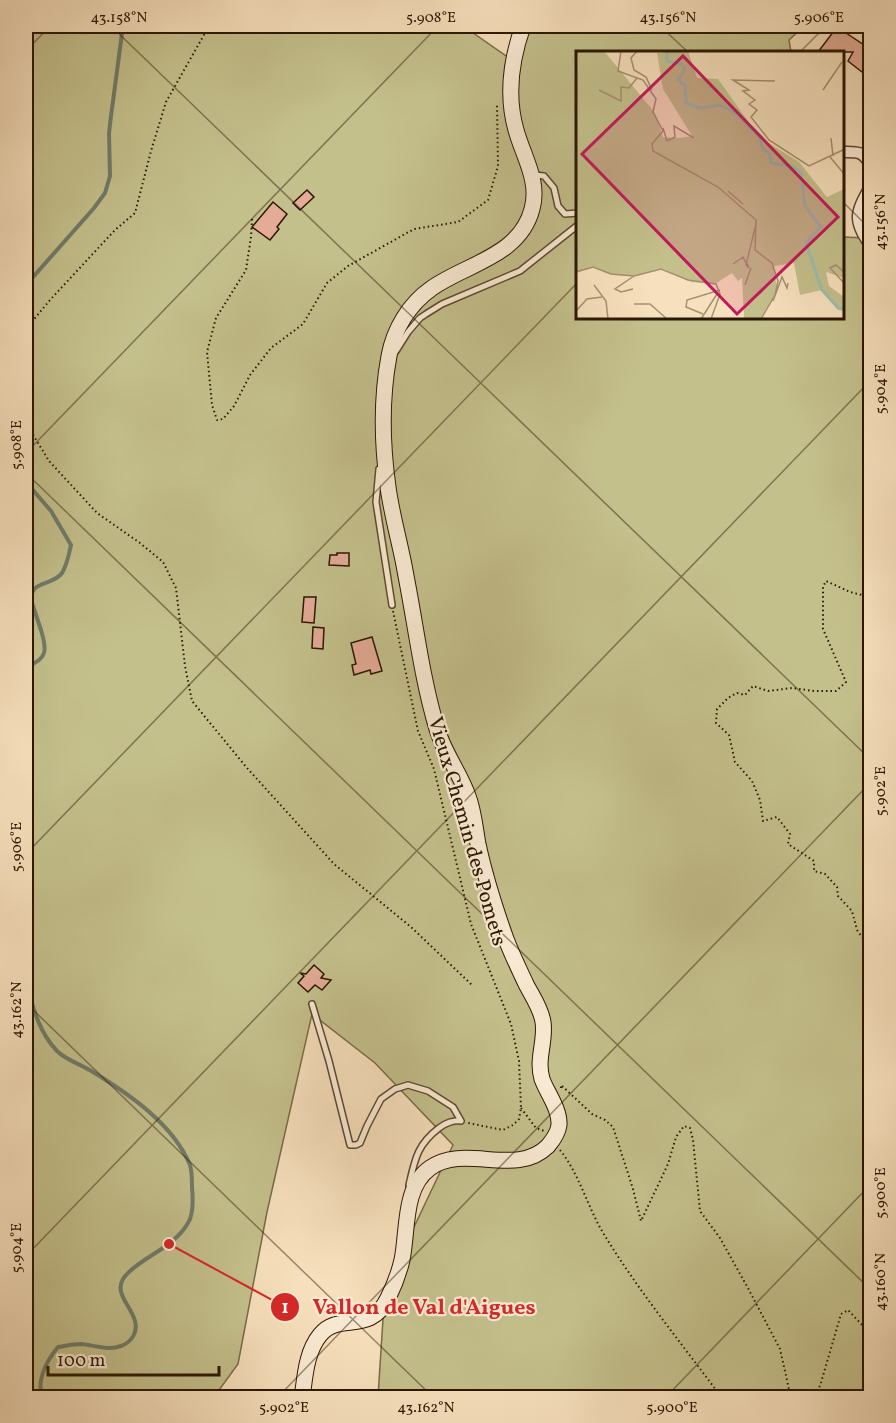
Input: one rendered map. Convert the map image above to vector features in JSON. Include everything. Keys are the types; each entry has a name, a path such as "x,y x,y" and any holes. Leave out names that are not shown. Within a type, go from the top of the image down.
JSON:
{"street":[{"path":"301,1392 310,1355 321,1333 331,1326 369,1319 380,1312 385,1305 402,1261 405,1226 410,1203 418,1180 423,1173 434,1165 459,1158 522,1159 541,1152 554,1138 559,1125 558,1116 539,1067 543,1029 541,1014 506,939 490,892 468,796 441,741 429,697 388,488 384,428 384,398 390,351 401,322 410,308 443,281 504,249 519,235 530,218 535,192 516,131 510,77 524,26"},
{"path":"845,152 865,155 870,164"},
{"path":"870,187 860,204 857,216 861,232 870,245"}],"lane":[{"path":"531,175 544,176 554,188 558,206 565,214 576,213"},
{"path":"388,363 420,318 442,304 520,271 576,227"},
{"path":"384,428 376,502 392,605"},
{"path":"312,1004 350,1144 360,1143 381,1099 395,1089 408,1085 429,1091 453,1107 461,1122"},
{"path":"405,1226 408,1190 414,1161 426,1138 443,1125 457,1120 461,1122"}],"path":[{"path":"26,329 115,230 135,213 166,102 209,26"},
{"path":"252,219 246,270 216,318 207,352 212,405 217,420 223,420 234,406 250,375 271,348 303,324 327,283 348,266 414,229 458,222 488,200 498,166 497,106 499,96"},
{"path":"26,423 49,461 97,513 163,562 176,588 185,666 192,701 247,768 334,864 411,927 472,985"},
{"path":"870,597 850,592 826,581 823,587 823,629 846,682 836,691 792,688 768,691 753,686 745,695 737,693 728,698 717,709 716,723 729,735 735,762 752,781 760,800 763,821 777,817 790,834 788,844 814,861 814,871 825,874 837,887 838,896 852,911 857,930 870,948"},
{"name":"Vieux Chemin des Pomets","path":"392,605 418,731 436,778 471,924 511,1024 519,1061 521,1108"},
{"path":"562,1094 561,1085 592,1114 613,1127 641,1221 668,1164 676,1137 684,1126 690,1128 700,1211 720,1238 780,1349 791,1398"},
{"path":"521,1108 536,1128 554,1138 583,1189 603,1232 627,1271 722,1398"},
{"path":"461,1122 503,1130 519,1119 521,1108"},
{"path":"811,1398 820,1386 841,1314 848,1310 864,1327 870,1342"}],"shaded area":[{"path":"26,26 463,26 515,62 528,26 804,26 789,40 791,51 576,51 576,320 845,320 845,237 866,238 870,242 870,1397 378,1397 385,1288 453,1145 375,1063 312,1014 267,1212 238,1364 214,1397 26,1397 26,1275 33,1262 26,1254"}],"building":[{"path":"837,27 870,49 870,61 862,72 848,61 853,52 819,51"},
{"path":"307,190 314,197 300,210 293,203"},
{"path":"273,202 287,214 270,240 252,227"},
{"path":"337,553 349,553 349,566 329,565 330,555 337,555"},
{"path":"304,597 316,597 314,623 302,622"},
{"path":"313,627 324,628 323,649 312,648"},
{"path":"372,637 382,671 371,674 370,670 354,675 352,665 356,664 351,643"},
{"path":"314,965 324,974 321,978 331,980 322,990 315,985 308,992 298,983 304,976 300,973 306,974"}],"waterway":[{"path":"26,285 105,193 110,176 109,133 123,26"},
{"path":"179,26 218,31 247,29 255,26"},
{"path":"26,482 51,511 71,545 62,573 37,587 32,595 32,603 45,648 42,657 26,667"},
{"path":"26,794 29,821 26,846"},
{"path":"26,981 41,1027 57,1051 135,1100 173,1136 190,1165 193,1196 191,1215 182,1231 176,1238 136,1266 123,1279 121,1291 136,1325 131,1339 121,1346 111,1348 81,1344 58,1347 50,1358 42,1378 43,1398"}],"place":[{"name":"Vallon de Val d'Aigues","path":"169,1244"}]}
